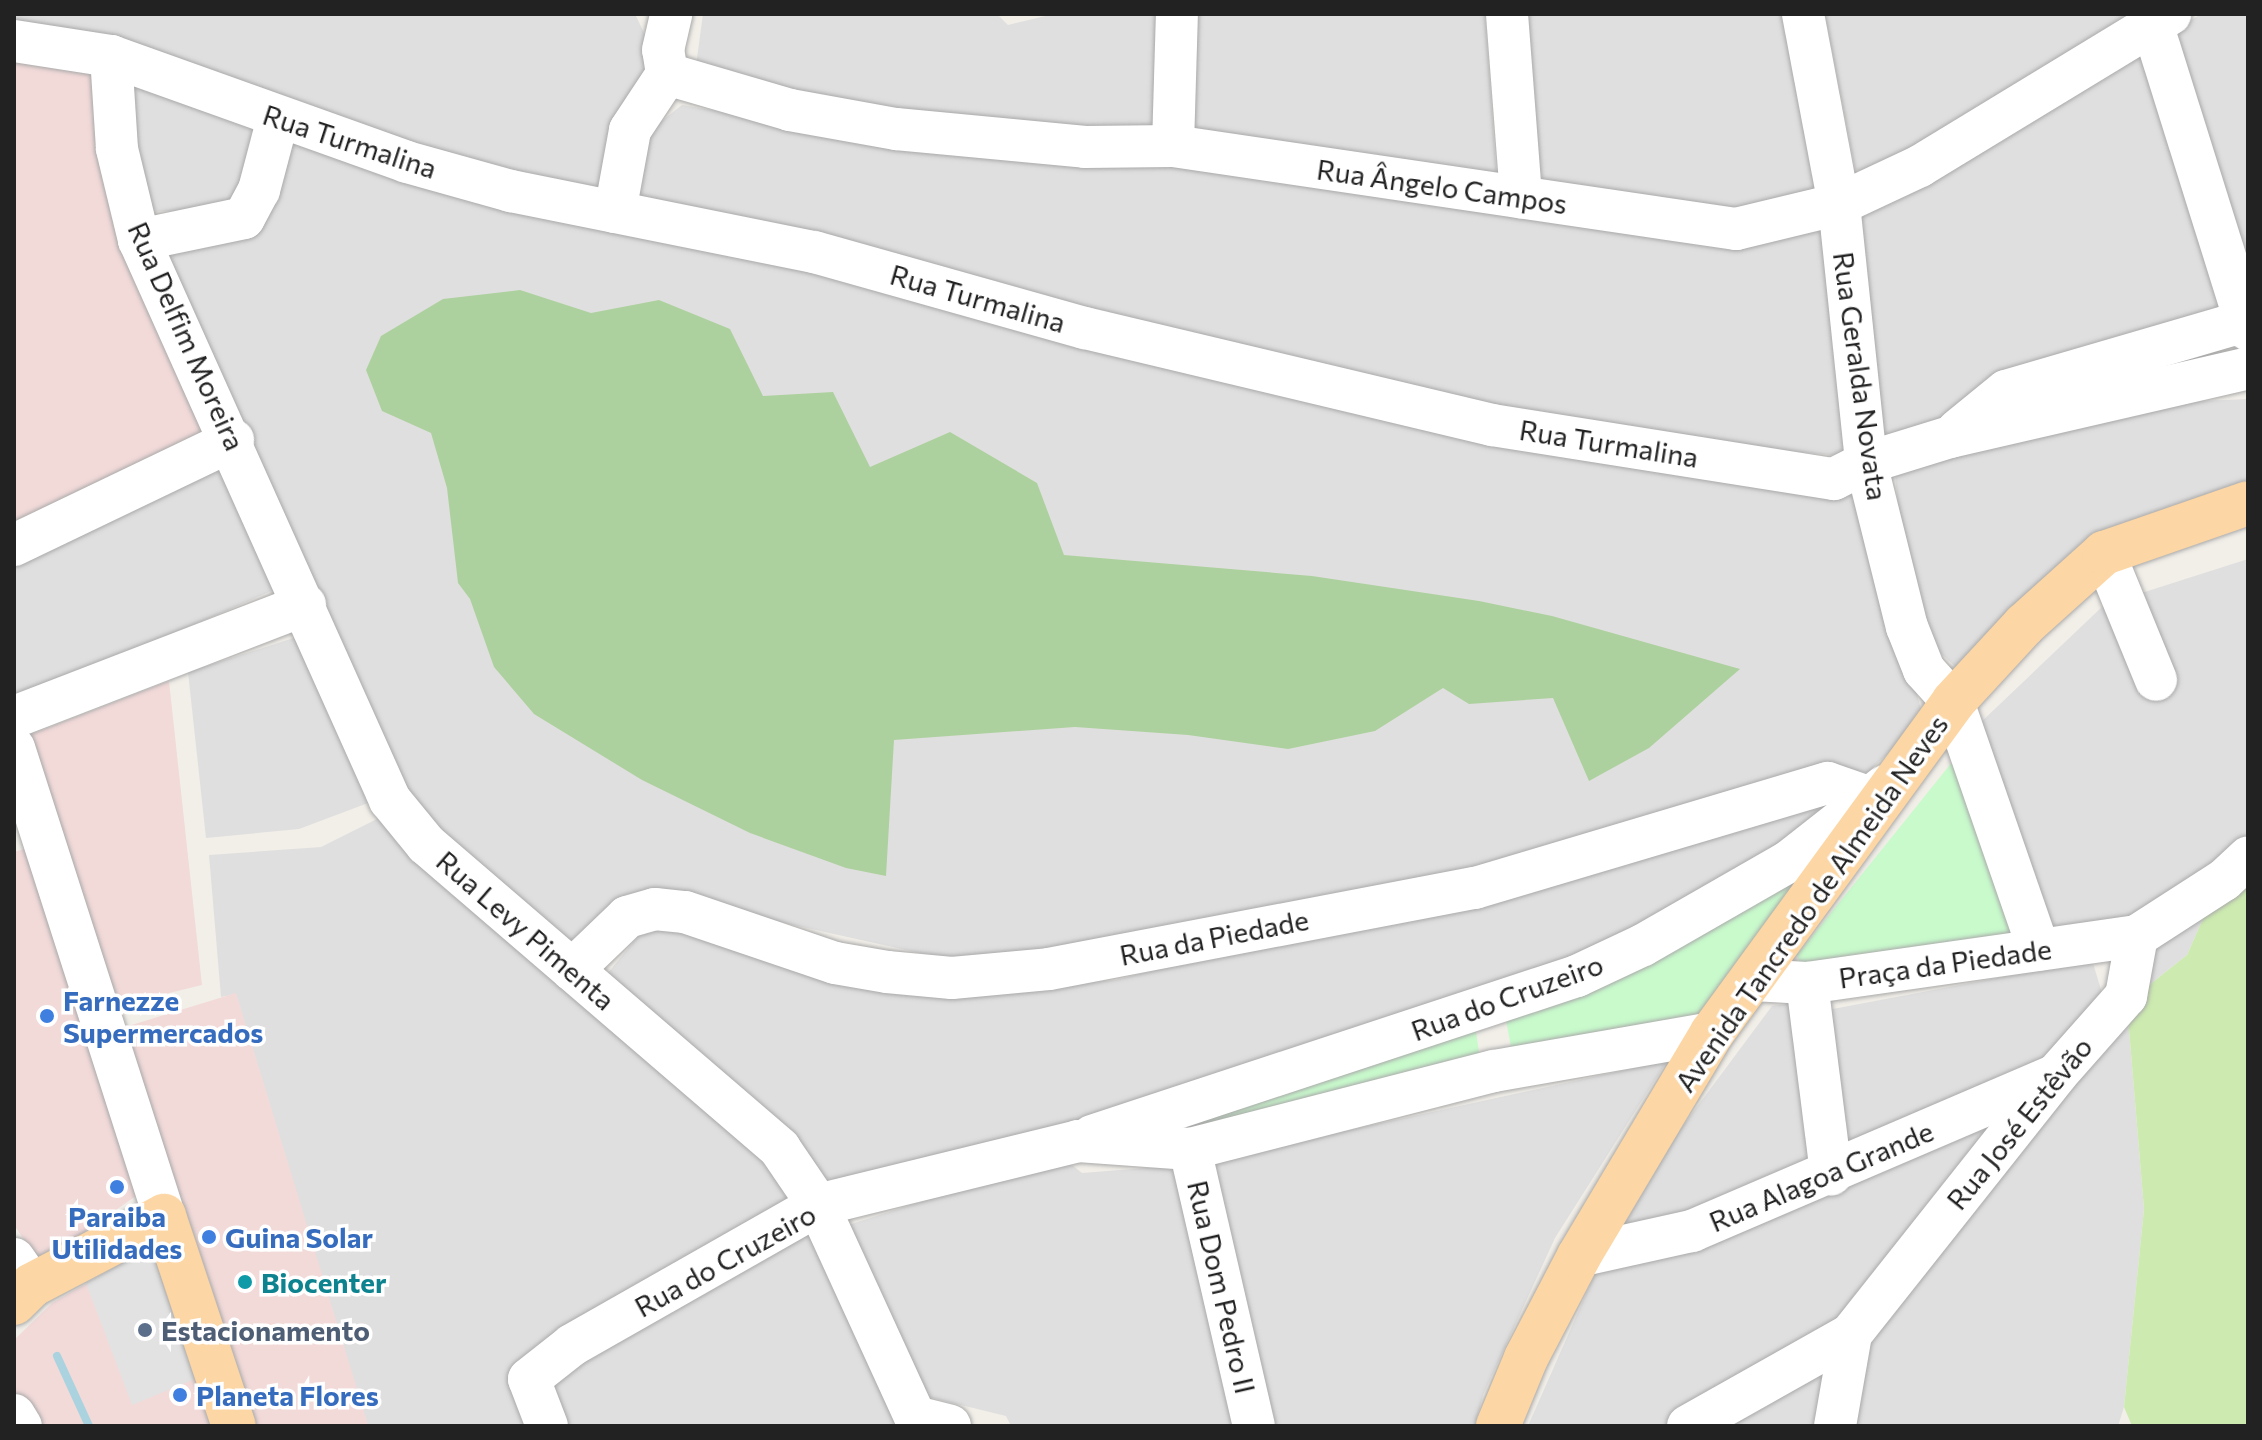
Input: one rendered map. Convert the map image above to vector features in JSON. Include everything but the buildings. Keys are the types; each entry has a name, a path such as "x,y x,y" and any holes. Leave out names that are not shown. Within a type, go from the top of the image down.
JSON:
{"main road":[{"name":"Avenida Tancredo de Almeida Neves","path":"1498,1426 1526,1358 1579,1256 1712,1033 1753,980 1883,786 1953,702 2024,625 2104,553 2248,503"},
{"path":"20,1283 164,1216 234,1426"}],"street":[{"path":"1173,146 1177,14"},
{"path":"1507,14 1521,197"},
{"name":"Rua Geralda Novata","path":"1803,14 1839,204 1866,463 1907,627 1924,670 1953,702 2039,950"},
{"path":"2157,18 2246,326 2248,368"},
{"name":"Rua Ângelo Campos","path":"662,38 790,110 896,129 1071,146 1173,146 1736,229 1839,204 1920,166 2157,18"},
{"path":"615,212 630,130 662,38"},
{"name":"Rua Turmalina","path":"14,41 111,56 278,118 481,183 814,252 1085,328 1492,425 1834,479 1866,463 1950,437 2248,368"},
{"name":"Rua Delfim Moreira","path":"111,56 117,149 139,240 233,440 305,605"},
{"path":"139,240 244,218 259,190 278,118"},
{"name":"Rua Turmalina","path":"1950,437 2006,391 2246,326"},
{"path":"14,545 233,440"},
{"path":"2104,553 2156,680"},
{"path":"14,717 305,605"},
{"name":"Rua Levy Pimenta","path":"305,605 390,800 426,844 780,1149 818,1205 915,1417 950,1426"},
{"path":"14,748 29,835 164,1216"},
{"name":"Rua da Piedade","path":"572,970 627,917 655,909 685,912 835,963 887,972 952,978 1049,969 1475,888 1828,783 1883,786"},
{"name":"Rua do Cruzeiro","path":"547,1426 529,1379 572,1345 818,1205 1078,1141 1484,1010 1643,945 1788,862 1883,786"},
{"path":"2137,936 2224,880 2248,858"},
{"name":"Praça da Piedade","path":"1753,980 1807,983 2137,936"},
{"name":"Rua José Estêvão","path":"1835,1426 1851,1334 2056,1075 2126,996 2137,936"},
{"path":"1807,983 1831,1174"},
{"path":"1484,1010 1494,1071"},
{"name":"Rua do Cruzeiro","path":"1078,1141 1190,1149 1494,1071 1712,1033"},
{"name":"Rua Alagoa Grande","path":"1579,1256 1692,1231 2056,1075"},
{"name":"Rua Dom Pedro II","path":"1190,1149 1254,1426"},
{"path":"1688,1426 1851,1334"},
{"path":"14,1415 21,1426"}],"shaded area":[{"path":"14,14 635,14 647,39 650,66 602,201 14,25"},
{"path":"703,14 997,14 1008,25 1054,14 1165,14 1155,132 1004,130 695,73"},
{"path":"1194,14 1485,14 1497,182 1191,136"},
{"path":"1519,14 1788,14 1819,200 1734,213 1544,183 1526,125"},
{"path":"1825,14 2127,14 2131,25 1871,175 1855,169"},
{"path":"2201,14 2248,14 2248,277 2172,32"},
{"path":"14,52 101,66 219,437 14,534"},
{"path":"2142,54 2220,310 1973,410 1874,438 1855,219"},
{"path":"130,83 264,113 243,209 136,212"},
{"path":"682,105 969,155 1230,167 1823,221 1844,456 1664,440 1470,406 624,206 640,138"},
{"path":"284,131 1733,480 1863,497 1924,720 1868,772 1793,776 1605,838 1094,950 960,962 686,901 577,949 430,831 351,685 155,251 257,226"},
{"path":"2248,399 2248,490 1959,670 1924,638 1905,584 1895,473 2153,403"},
{"path":"229,453 285,585 14,703 14,556"},
{"path":"2248,559 2248,877 2206,912 2187,955 2143,990 2131,924 2053,935 1979,724 2104,605"},
{"path":"303,635 376,800 299,829 206,838 188,672"},
{"path":"169,681 202,985 116,1006 29,735"},
{"path":"1817,801 1822,821 1602,954 1214,1086 870,1183 825,1178 603,979 653,918 937,995 1116,980"},
{"path":"385,815 751,1140 797,1196 513,1381 534,1426 367,1426 236,994 221,997 209,855 321,847"},
{"path":"31,847 143,1191 40,1263 14,1225 14,852"},
{"path":"2092,960 2106,1006 2046,1070 1850,1154 1822,1011"},
{"path":"236,993 368,1425 247,1426 125,1027"},
{"path":"1800,1002 1818,1171 1668,1225 1624,1225 1679,1131 1772,1006"},
{"path":"2128,1017 2144,1209 2124,1407 2118,1426 1847,1426 1871,1320"},
{"path":"1667,1061 1555,1238 1483,1395 1475,1426 1271,1426 1211,1160"},
{"path":"1994,1118 2001,1129 1843,1323 1665,1426 1528,1426 1597,1269"},
{"path":"1062,1157 1082,1173 1184,1165 1243,1426 1011,1426 1006,1416 916,1394 845,1226"},
{"path":"818,1222 914,1426 559,1426 546,1389 581,1350"},
{"path":"156,1244 218,1426 35,1426 14,1397 14,1340 52,1303"},
{"name":"Estacionamento","path":"156,1244 202,1376 132,1405 86,1283"},
{"path":"1830,1362 1824,1426 1725,1426"}],"green space":[{"path":"520,290 591,313 659,300 730,329 763,396 833,392 870,467 950,432 1037,483 1064,555 1312,576 1479,601 1552,616 1740,669 1649,748 1589,781 1553,698 1469,704 1443,688 1375,731 1288,749 1188,735 1075,727 894,740 886,876 846,868 750,833 642,780 534,714 494,667 470,599 458,583 447,488 431,433 382,411 366,370 381,336 443,299"},
{"path":"1957,756 2016,937 1803,973 1797,955"},
{"path":"1828,842 1700,1014 1513,1058 1505,1015"},
{"path":"2248,877 2248,1426 2132,1426 2124,1407 2144,1209 2128,1017 2143,990 2187,955 2206,912"},
{"path":"1475,1025 1481,1065 1185,1135 1122,1135"}],"waterway":[{"path":"57,1356 89,1426"}],"place":[{"name":"Farnezze Supermercados","path":"47,1016"},
{"name":"Paraiba Utilidades","path":"117,1187"},
{"name":"Guina Solar","path":"209,1237"},
{"name":"Biocenter","path":"245,1282"},
{"name":"Estacionamento","path":"145,1330"},
{"name":"Planeta Flores","path":"180,1395"}]}
